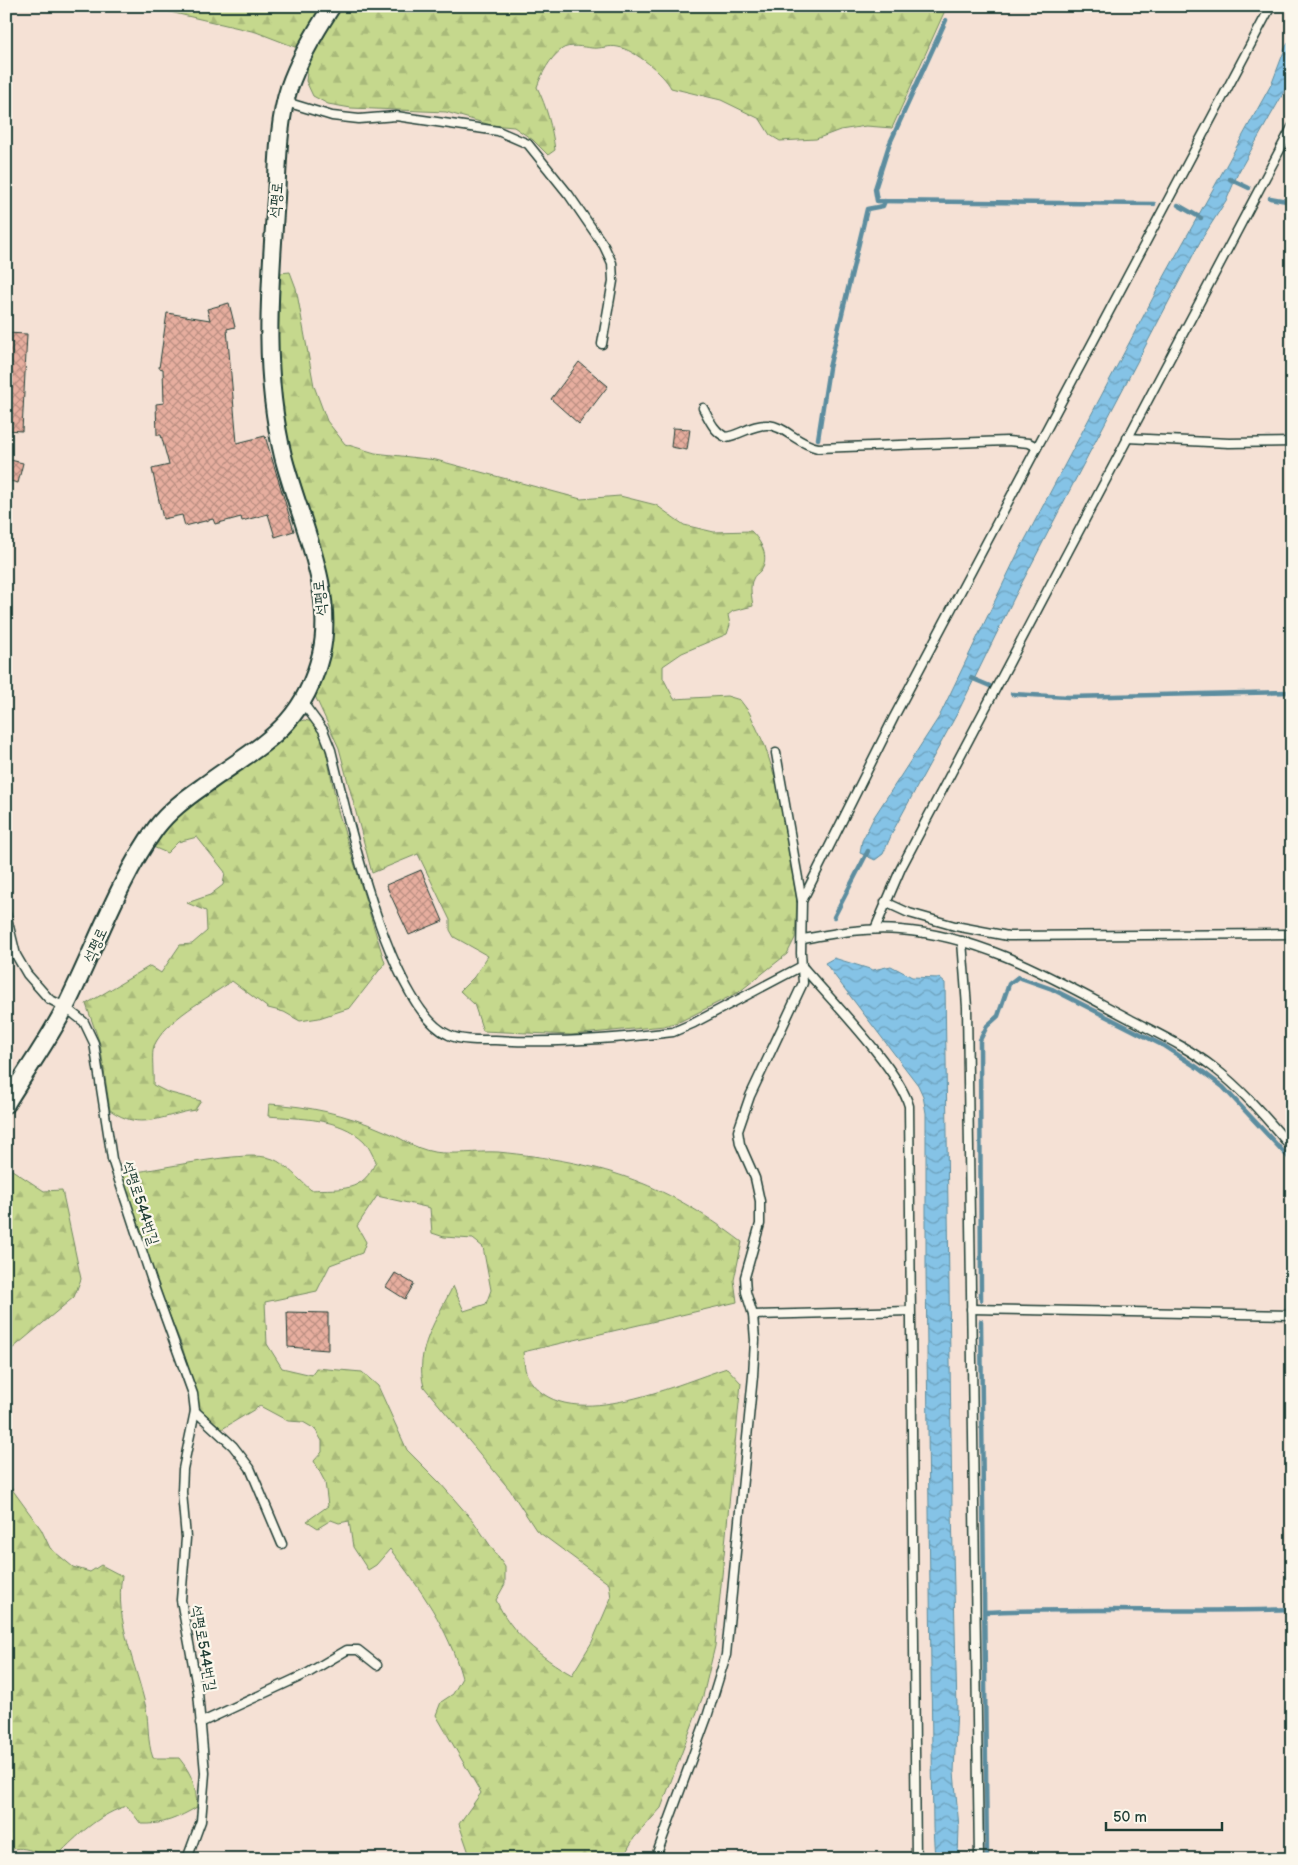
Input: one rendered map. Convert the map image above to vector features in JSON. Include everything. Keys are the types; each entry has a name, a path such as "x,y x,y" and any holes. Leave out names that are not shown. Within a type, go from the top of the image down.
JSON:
{"street":[{"name":"석평로","path":"6,1104 65,1007 115,903 157,827 177,804 285,726 303,703 321,653 323,640 322,605 318,572 309,536 284,459 277,428 272,393 268,330 278,174 286,102 302,58 314,34 332,6"}],"lane":[{"path":"802,901 890,725 1271,6"},
{"path":"286,102 332,116 359,119 403,117 498,131 528,144 570,195 604,246 612,263 613,281 602,344"},
{"path":"875,929 885,902 1292,127"},
{"path":"703,408 713,427 726,437 770,425 786,431 799,442 818,448 1007,441 1029,443 1036,447"},
{"path":"1127,438 1228,443 1292,442"},
{"path":"303,703 323,730 331,750 364,880 388,948 414,998 431,1024 450,1036 531,1042 672,1032 694,1023 802,966"},
{"path":"655,1859 707,1718 726,1655 755,1340 753,1315 746,1292 745,1277 760,1224 760,1201 754,1178 740,1144 738,1132 750,1096 799,996 803,983 802,901 776,754"},
{"path":"885,902 909,913 955,926 1008,936 1292,934"},
{"path":"6,914 16,955 27,974 49,999 65,1007"},
{"path":"803,940 840,932 875,929 901,930 940,935 999,953 1058,980 1191,1052 1229,1080 1292,1148"},
{"path":"962,941 967,1007 979,1859"},
{"path":"802,966 864,1038 905,1092 910,1122 910,1311 916,1859"},
{"name":"석평로544번길","path":"65,1007 84,1022 94,1043 112,1160 152,1281 185,1370 195,1411 183,1469 182,1492 186,1538 181,1600 196,1673 205,1772 201,1821 187,1859"},
{"path":"971,1309 1292,1315"},
{"path":"753,1315 910,1311"},
{"path":"195,1411 233,1446 250,1468 282,1544"},
{"path":"200,1723 308,1673 347,1650 358,1650 378,1665"}],"green space":[{"path":"154,6 947,6 892,128 866,126 840,130 816,139 780,141 770,135 760,119 721,100 671,88 662,76 648,63 625,49 615,47 565,47 553,57 537,87 551,125 554,142 555,150 548,155 533,140 514,127 491,125 446,112 351,108 328,104 313,96 306,81 308,64 295,47 256,32 157,9"},
{"path":"290,272 296,288 314,386 327,421 345,444 375,453 436,460 581,499 620,496 656,505 684,525 714,532 751,531 758,539 763,549 765,560 761,570 754,576 751,585 753,606 733,611 728,615 730,625 727,634 682,653 663,666 663,678 674,699 727,696 740,700 749,712 765,746 778,787 797,902 795,938 787,954 739,992 681,1021 664,1026 571,1035 483,1031 474,1004 460,991 474,977 488,956 454,937 450,930 450,920 418,854 372,873 339,748 315,696 327,664 332,634 319,543 287,439 277,381 280,273"},
{"path":"304,720 318,723 338,811 385,963 350,1008 319,1018 300,1021 284,1012 268,1008 232,981 178,1018 160,1036 154,1046 153,1085 167,1092 201,1101 195,1110 142,1121 121,1117 110,1110 100,1044 86,1004 150,966 161,973 180,945 192,944 207,931 206,911 187,903 210,895 223,885 225,872 197,837 178,842 167,853 153,847 183,812 200,796 291,725"},
{"path":"269,1104 312,1109 355,1119 419,1148 434,1152 498,1152 534,1156 598,1169 656,1189 684,1203 742,1242 734,1280 737,1302 523,1352 527,1375 543,1394 565,1403 591,1405 620,1402 679,1385 727,1368 741,1383 715,1646 703,1696 661,1808 634,1838 622,1859 471,1859 459,1824 481,1793 436,1715 441,1702 453,1694 462,1678 449,1642 432,1610 390,1549 376,1565 368,1570 353,1547 349,1521 339,1523 331,1520 318,1528 307,1521 328,1506 325,1482 314,1461 322,1452 322,1441 315,1429 303,1422 288,1421 260,1406 222,1429 200,1409 182,1346 123,1190 121,1174 222,1158 260,1156 278,1161 311,1190 341,1189 357,1184 364,1179 376,1161 364,1141 343,1127 306,1119 268,1116","holes":["377,1196 430,1208 432,1233 444,1237 473,1239 483,1247 491,1290 486,1304 464,1311 453,1286 434,1323 425,1347 422,1360 424,1387 510,1490 536,1530 609,1584 611,1598 592,1642 572,1675 538,1652 518,1633 502,1612 496,1600 505,1584 505,1567 474,1522 440,1483 407,1450 378,1386 362,1372 316,1368 312,1375 282,1368 267,1344 265,1302 317,1291 330,1265 362,1253 366,1242 357,1226"]},
{"path":"6,1166 44,1191 62,1190 81,1279 74,1297 6,1354"},
{"path":"6,1481 41,1529 50,1548 73,1567 90,1572 101,1565 122,1576 121,1609 128,1643 146,1708 153,1758 179,1758 190,1775 196,1793 197,1807 163,1822 141,1824 127,1806 109,1813 84,1830 69,1844 62,1851 62,1859 22,1848 6,1851"}],"water":[{"path":"1292,38 1292,76 1288,85 1238,173 1227,199 1201,240 1013,600 959,710 894,829 883,854 875,860 860,853 862,841 874,817 939,717 1017,555 1163,279 1272,83 1286,46"},
{"path":"834,958 873,970 891,966 912,977 939,978 945,983 952,1510 957,1708 954,1772 959,1827 958,1859 935,1859 933,1828 926,1270 926,1113 923,1096 918,1085 825,963"}],"building":[{"path":"229,303 235,327 227,329 237,443 265,436 294,531 275,537 268,514 242,521 241,517 215,524 213,519 185,526 182,515 163,519 152,469 169,465 161,435 157,435 156,404 164,403 163,369 159,368 167,313 210,320 207,309"},
{"path":"6,333 27,334 22,431 6,430"},
{"path":"579,362 608,386 579,424 551,399"},
{"path":"673,428 690,429 687,450 671,447"},
{"path":"6,459 23,463 18,483 6,480"},
{"path":"421,870 443,921 409,935 386,885"},
{"path":"395,1273 414,1284 405,1299 386,1287"},
{"path":"287,1312 328,1313 328,1350 288,1347"}],"waterway":[{"path":"946,20 889,145 875,189 877,201 1154,204"},
{"path":"1230,179 1249,188"},
{"path":"1270,198 1292,202"},
{"path":"818,439 829,368 867,209 883,206 885,201"},
{"path":"1178,205 1201,218"},
{"path":"971,678 990,686"},
{"path":"1012,694 1068,697 1292,692"},
{"path":"834,917 868,851"},
{"path":"981,1300 980,1040 987,1026 998,1016 1009,984 1018,977 1052,989 1164,1046 1198,1068 1223,1087 1292,1161"},
{"path":"981,1321 987,1859"},
{"path":"985,1612 1292,1609"}]}
